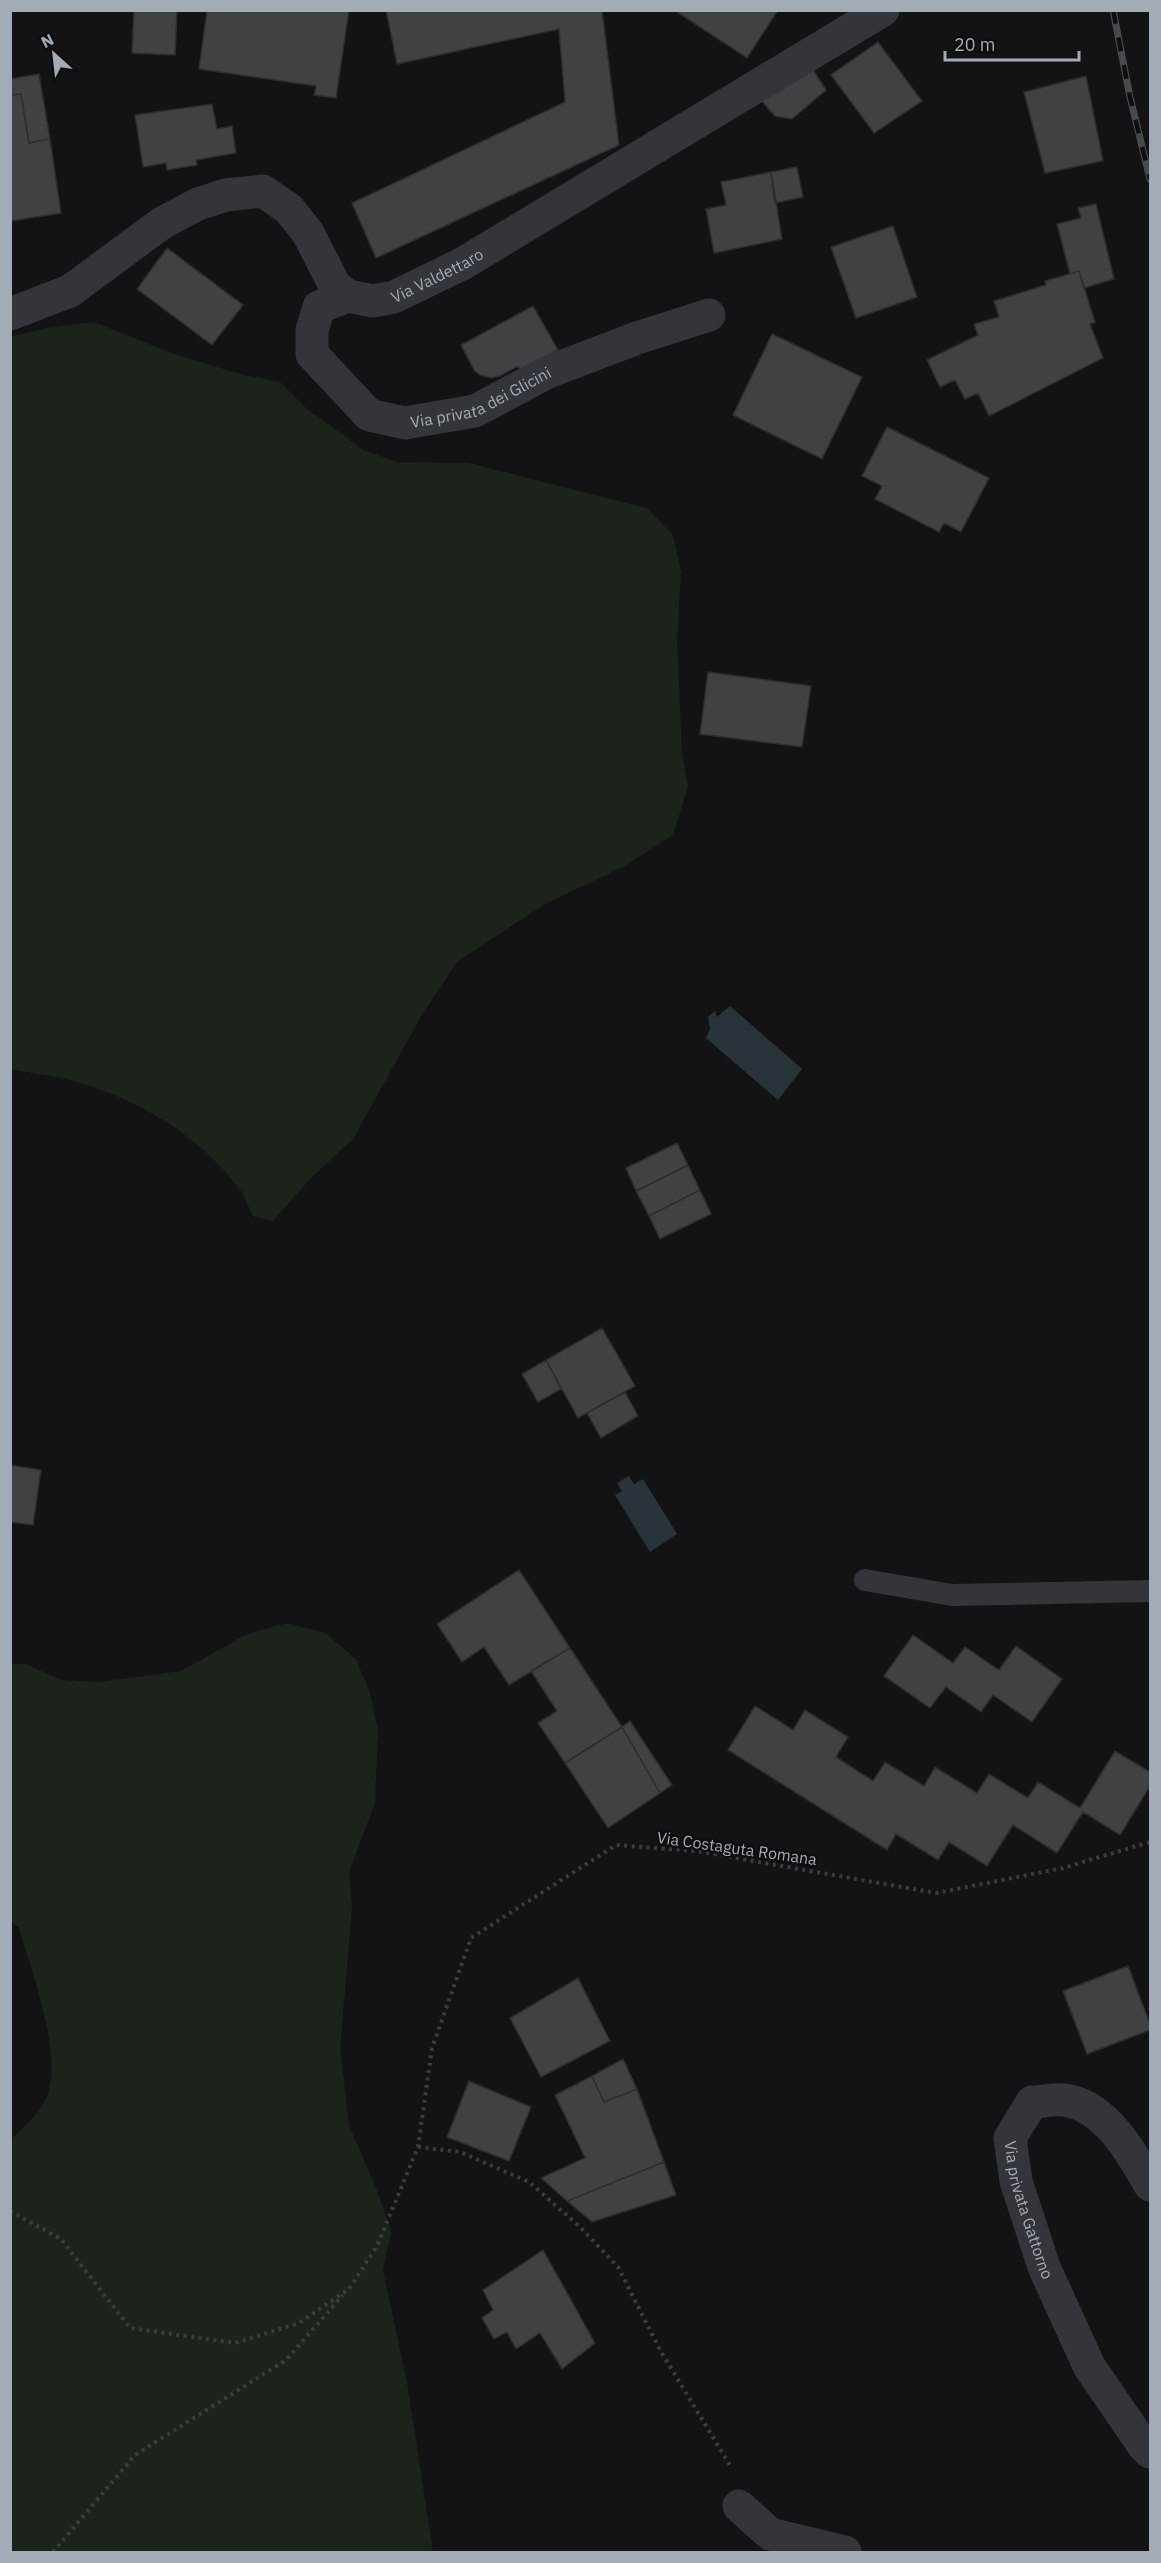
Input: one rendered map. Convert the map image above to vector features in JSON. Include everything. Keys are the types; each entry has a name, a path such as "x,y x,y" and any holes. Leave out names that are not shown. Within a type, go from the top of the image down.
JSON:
{"street":[{"name":"Via Valdettaro","path":"348,296 373,301 394,297 462,264 883,10"},
{"path":"10,314 70,291 162,223 198,204 226,195 264,191 289,209 308,233 335,286 348,296"},
{"name":"Via privata dei Glicini","path":"348,296 319,307 312,330 312,354 369,415 405,423 475,411 548,372 637,338 709,315"},
{"name":"Via privata Gattorno","path":"1150,2185 1123,2138 1088,2108 1064,2100 1032,2102 1010,2138 1016,2181 1044,2267 1089,2366 1150,2452"},
{"path":"739,2506 770,2534 845,2553"}],"lane":[{"path":"865,1580 952,1595 1150,1591"}],"path":[{"name":"Via Costaguta Romana","path":"10,2211 62,2239 130,2328 235,2343 299,2323 349,2289 377,2246 418,2147 432,2048 471,1938 616,1845 696,1851 936,1893 1063,1868 1150,1842"},
{"path":"418,2147 460,2152 529,2182 579,2226 618,2266 660,2350 734,2472"},
{"path":"53,2553 135,2455 285,2360 349,2289"}],"shaded area":[{"path":"94,322 174,354 244,375 280,382 305,407 362,449 397,462 468,463 647,508 673,535 681,571 677,642 682,750 688,787 673,835 625,866 547,903 457,962 423,1013 353,1139 310,1179 273,1221 253,1216 240,1190 204,1150 184,1134 141,1107 94,1087 63,1078 11,1069 11,336"},
{"path":"730,1006 802,1069 778,1100 706,1038 710,1029 708,1017 715,1011 717,1017"},
{"path":"629,1476 634,1484 643,1479 677,1534 650,1552 615,1495 622,1491 617,1483"},
{"path":"288,1623 325,1633 356,1659 370,1693 378,1731 375,1803 349,1872 352,1907 340,2049 349,2125 379,2195 391,2232 383,2270 407,2382 433,2552 11,2552 11,2139 42,2106 49,2089 51,2068 50,2044 39,1993 19,1928 11,1921 11,1664 26,1664 61,1680 99,1682 181,1671 249,1633"}],"building":[{"path":"134,10 177,10 175,55 132,53"},
{"path":"207,10 349,10 336,98 314,95 316,86 199,69"},
{"path":"386,10 602,10 619,145 376,258 352,203 565,102 559,29 397,64"},
{"path":"674,10 778,10 747,58"},
{"path":"878,42 922,101 874,133 831,75"},
{"path":"809,63 826,90 792,119 775,116 760,99"},
{"path":"39,74 50,139 29,143 21,94 10,95 10,79"},
{"path":"1086,76 1103,161 1045,173 1024,92"},
{"path":"21,94 29,143 50,139 61,213 10,221 10,95"},
{"path":"212,104 217,129 232,126 236,153 196,160 197,165 167,170 166,163 143,167 135,115"},
{"path":"797,167 803,197 775,203 771,172"},
{"path":"771,172 782,239 714,253 706,209 726,205 721,182"},
{"path":"1096,204 1114,279 1084,288 1079,271 1070,274 1057,224 1081,218 1078,208"},
{"path":"893,226 917,297 856,318 831,247"},
{"path":"167,248 243,305 212,345 137,289"},
{"path":"1079,271 1095,322 1090,324 1103,358 989,416 978,393 965,399 955,380 940,387 927,360 978,335 974,324 999,317 994,301 1046,285 1045,281"},
{"path":"533,306 558,350 521,371 518,366 500,376 491,378 480,375 474,370 461,345"},
{"path":"772,334 862,377 822,459 733,415"},
{"path":"887,427 989,478 961,532 944,523 939,532 875,499 882,486 862,476"},
{"path":"708,672 811,686 802,747 700,734"},
{"path":"677,1143 688,1165 636,1191 626,1168"},
{"path":"688,1165 700,1190 649,1216 636,1191"},
{"path":"700,1190 711,1214 660,1239 649,1216"},
{"path":"602,1328 635,1386 578,1418 546,1360"},
{"path":"546,1360 561,1389 538,1402 522,1374"},
{"path":"625,1392 638,1416 601,1438 587,1413"},
{"path":"10,1465 41,1470 33,1525 10,1522"},
{"path":"519,1570 570,1648 509,1685 484,1647 462,1662 437,1624"},
{"path":"913,1635 953,1663 965,1647 999,1670 1016,1646 1062,1679 1032,1722 993,1695 981,1712 946,1687 930,1708 884,1676"},
{"path":"570,1648 622,1727 565,1763 538,1723 557,1711 531,1671"},
{"path":"755,1706 793,1730 805,1710 848,1737 836,1757 873,1781 885,1762 924,1786 935,1767 977,1793 989,1774 1028,1798 1038,1782 1080,1808 1115,1751 1150,1772 1150,1786 1120,1835 1083,1812 1057,1853 1013,1825 987,1866 949,1842 938,1860 896,1834 887,1850 728,1750"},
{"path":"630,1721 672,1785 660,1793 622,1727"},
{"path":"622,1727 660,1793 608,1828 565,1763"},
{"path":"1128,1966 1150,2024 1150,2030 1087,2054 1063,1991"},
{"path":"578,1978 610,2041 541,2077 510,2018"},
{"path":"623,2059 637,2089 604,2102 592,2076"},
{"path":"592,2076 604,2102 637,2089 664,2162 567,2201 541,2178 585,2158 555,2095"},
{"path":"469,2081 531,2107 509,2161 447,2137"},
{"path":"664,2162 676,2195 592,2222 567,2201"},
{"path":"543,2250 595,2343 562,2369 540,2333 516,2349 507,2332 494,2339 482,2318 493,2310 483,2290"}],"railway":[{"path":"1113,10 1130,97 1150,179"}]}
